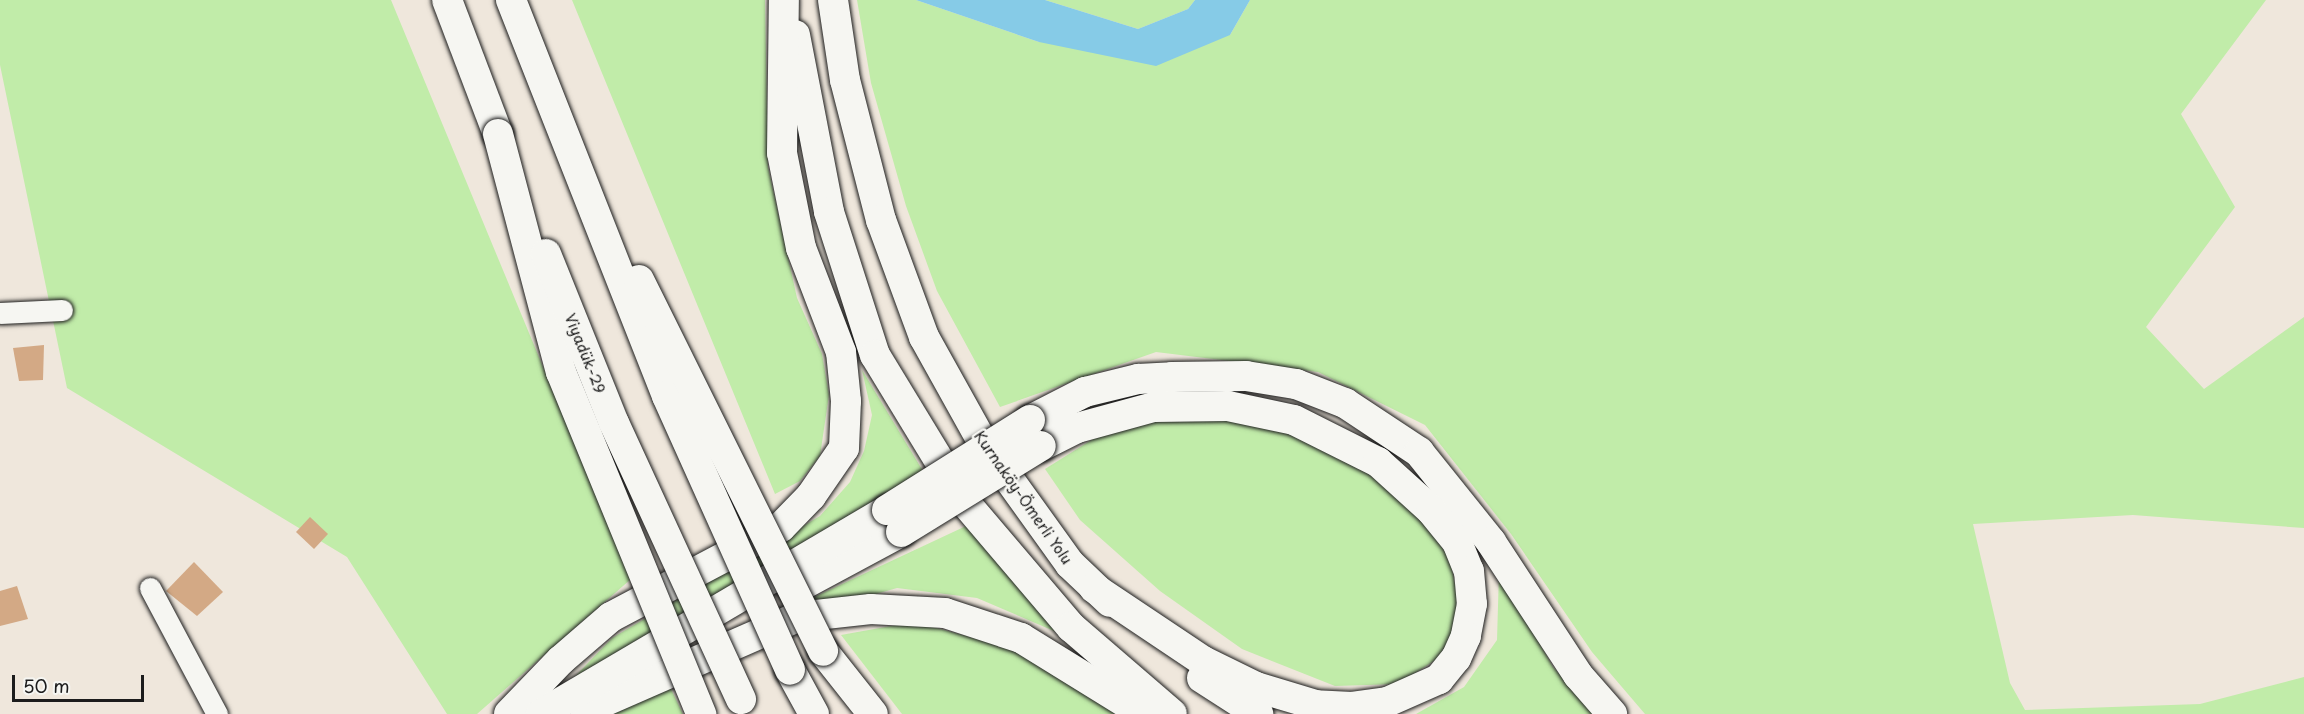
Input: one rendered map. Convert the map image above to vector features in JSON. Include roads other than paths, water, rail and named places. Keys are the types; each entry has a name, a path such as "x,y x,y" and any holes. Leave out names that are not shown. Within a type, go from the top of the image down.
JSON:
{"highway":[{"name":"Viyadük-29","path":"447,0 614,423 745,706"},
{"path":"511,0 555,117 668,396 790,670 814,714"},
{"path":"509,714 561,660 611,617 782,527 811,496 844,448 846,401 841,352 801,248 782,153 786,0"},
{"path":"786,0 829,212 875,355 963,500 1071,627 1172,714"},
{"name":"Kurnaköy-Ömerli Yolu","path":"833,0 845,80 881,220 924,337 983,442 1070,564 1094,588 1202,679 1258,714"},
{"path":"555,117 701,399 823,651 873,714"},
{"path":"498,134 561,372 618,503 701,714"},
{"path":"1144,714 1021,638 945,613 871,609 798,617 585,710 653,666 1036,433 1085,392 1172,377 1246,376 1296,384 1345,403 1419,452 1491,542 1578,675 1612,714"},
{"path":"1036,433 1077,429 1154,407 1228,406 1294,420 1378,462 1431,510 1457,542 1469,571 1472,604 1466,636 1439,679 1387,702 1352,707 1316,705 1256,687 1203,661 1094,588"},
{"path":"541,714 894,521"}],"street":[{"path":"0,313 62,310"},
{"path":"150,588 217,714"}],"water":[{"path":"916,0 1045,0 1138,29 1188,9 1195,0 1250,0 1230,35 1156,66 1039,42"}]}
